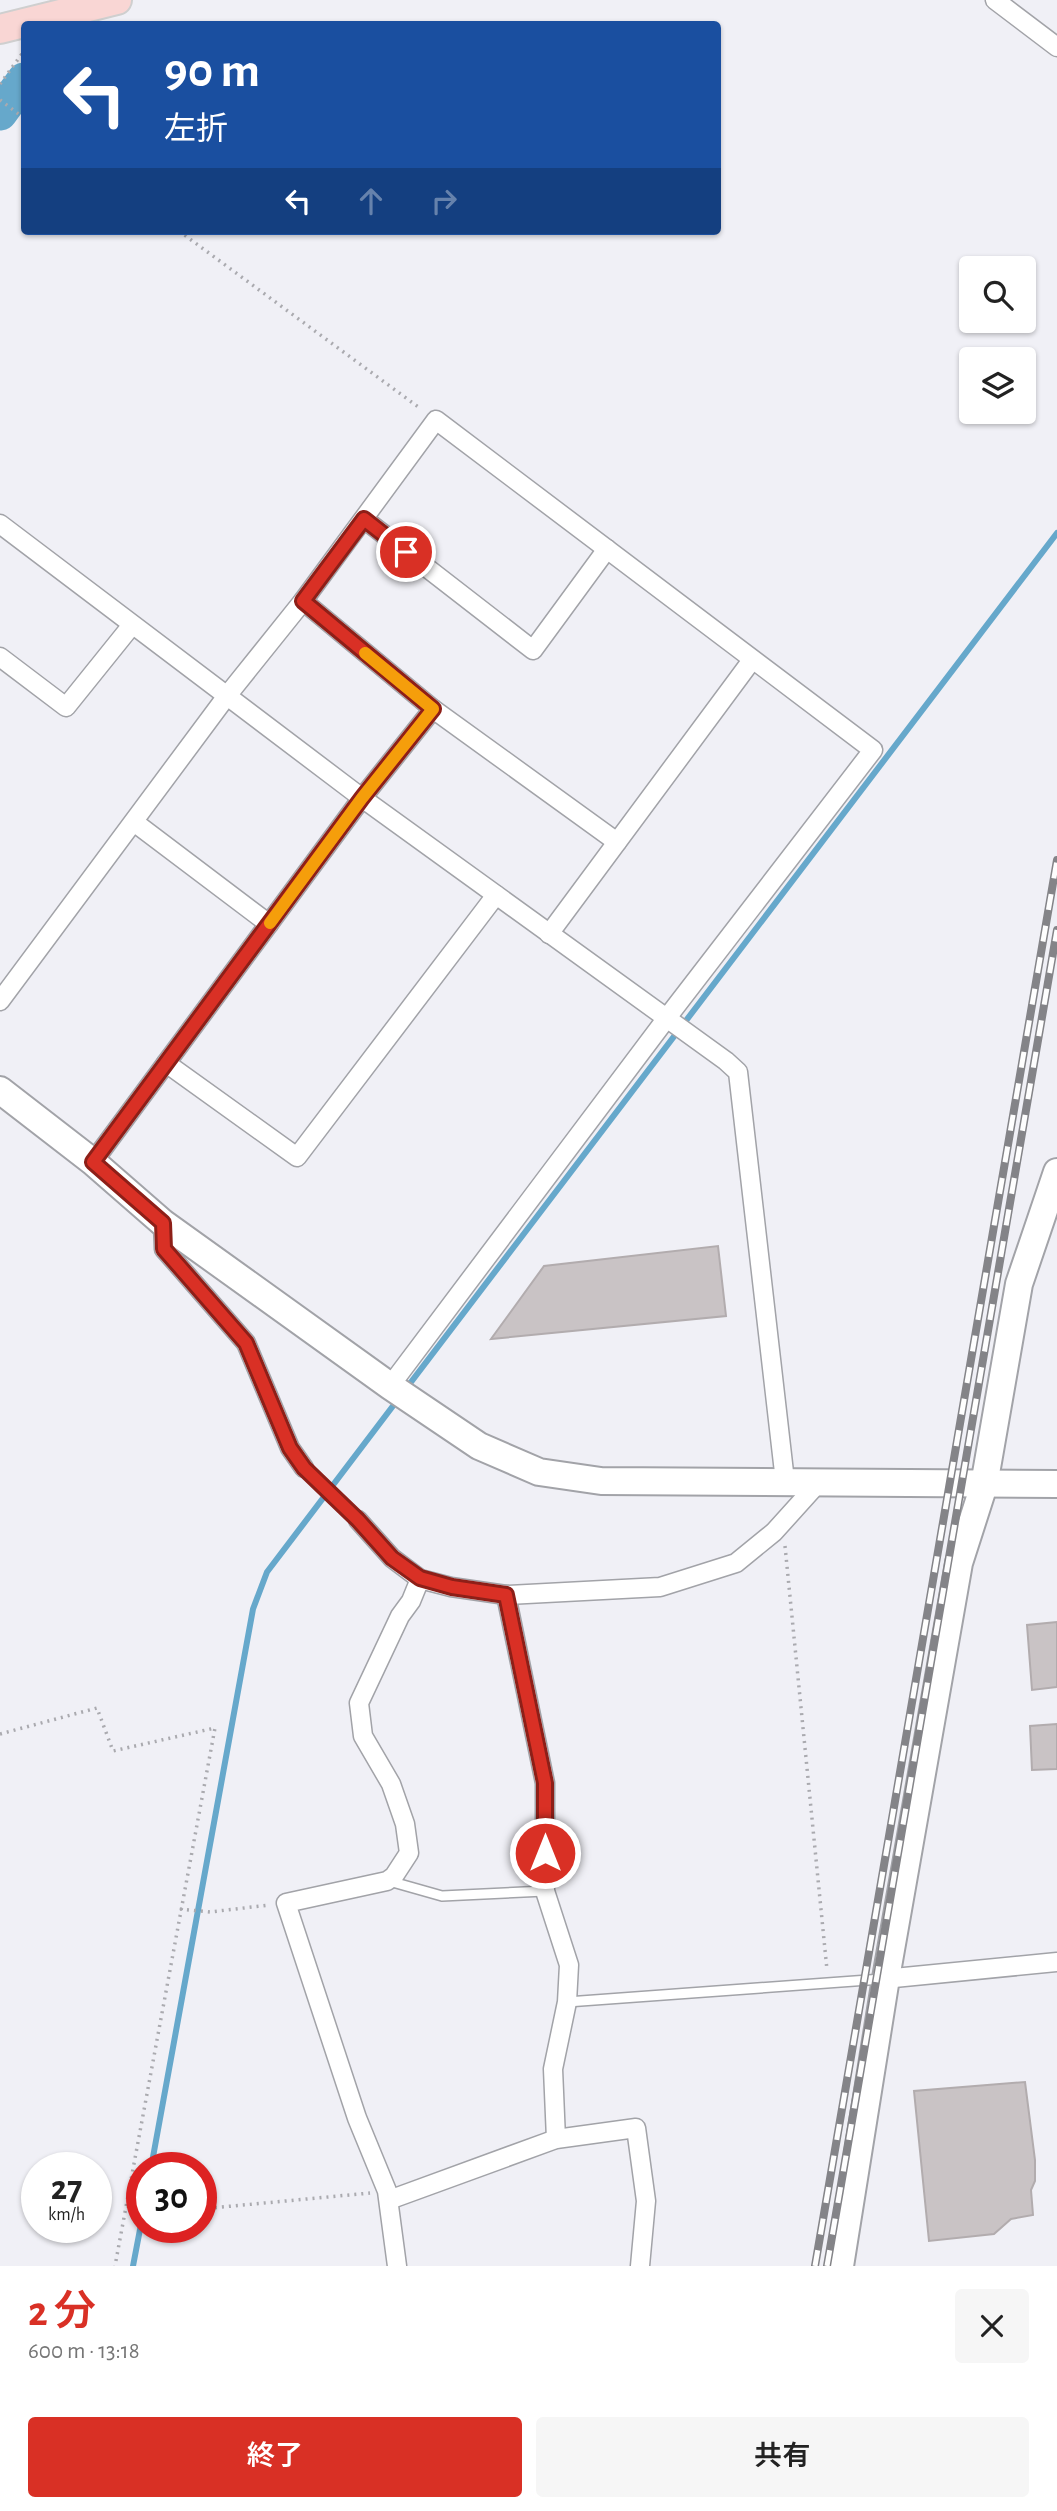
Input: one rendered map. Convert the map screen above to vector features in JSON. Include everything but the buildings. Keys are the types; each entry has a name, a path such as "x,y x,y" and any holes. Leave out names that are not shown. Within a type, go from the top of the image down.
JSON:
{"main road":[{"path":"0,29 49,9 117,0"}],"street":[{"path":"995,0 1057,47"},
{"path":"0,1001 226,697 303,601 436,420 873,750 666,1019 390,1386"},
{"path":"364,519 533,650 607,549"},
{"path":"0,524 362,798 738,1072 785,1481"},
{"path":"303,601 433,709 617,842"},
{"path":"0,657 66,707 132,625"},
{"path":"549,934 752,660"},
{"path":"93,1162 362,798 433,709"},
{"path":"134,822 269,924"},
{"path":"166,1063 297,1157 496,895"},
{"path":"0,1090 93,1162 163,1223 390,1386 479,1446 539,1472 601,1481 1057,1484"},
{"path":"840,2266 959,1563 984,1485 1019,1284 1057,1172"},
{"path":"163,1223 164,1249 246,1343 290,1448 304,1468"},
{"path":"358,1520 392,1558 420,1578 452,1587 506,1595 660,1587 736,1563 783,1522 820,1481"},
{"path":"397,2266 388,2196 357,2118 286,1903 387,1881 394,1876 409,1853 405,1824 391,1784 363,1736 359,1703 420,1578"},
{"path":"506,1595 545,1783 545,1891 569,1965 567,2002 553,2069 556,2139"},
{"path":"890,1978 1057,1962"},
{"path":"388,2196 556,2139 636,2128 646,2201 640,2266"}],"lane":[{"path":"304,1468 358,1520"},
{"path":"387,1881 442,1896 545,1891"},
{"path":"567,2002 890,1978"}],"path":[{"path":"0,83 21,55"},
{"path":"0,100 21,115"},
{"path":"184,235 436,420"},
{"path":"783,1522 828,1982"},
{"path":"0,1734 97,1708 113,1751 215,1728 139,2152"},
{"path":"183,1909 210,1912 286,1903"},
{"path":"217,2208 388,2196"},
{"path":"115,2266 126,2219"}],"waterway":[{"path":"0,113 21,84"},
{"path":"405,1390 1057,533"},
{"path":"154,2152 253,1609 267,1572 399,1398"},
{"path":"133,2266 137,2243"}],"railway":[{"path":"815,2266 1057,860"},
{"path":"827,2266 1057,930"}],"slow traffic":[{"path":"270,923 362,798 433,709 365,653"}],"route":[{"path":"406,552 364,519 303,601 433,709 362,798 93,1162 163,1223 164,1249 246,1343 290,1448 304,1468 358,1520 392,1558 420,1578 452,1587 506,1595 545,1783 545,1853"}]}
